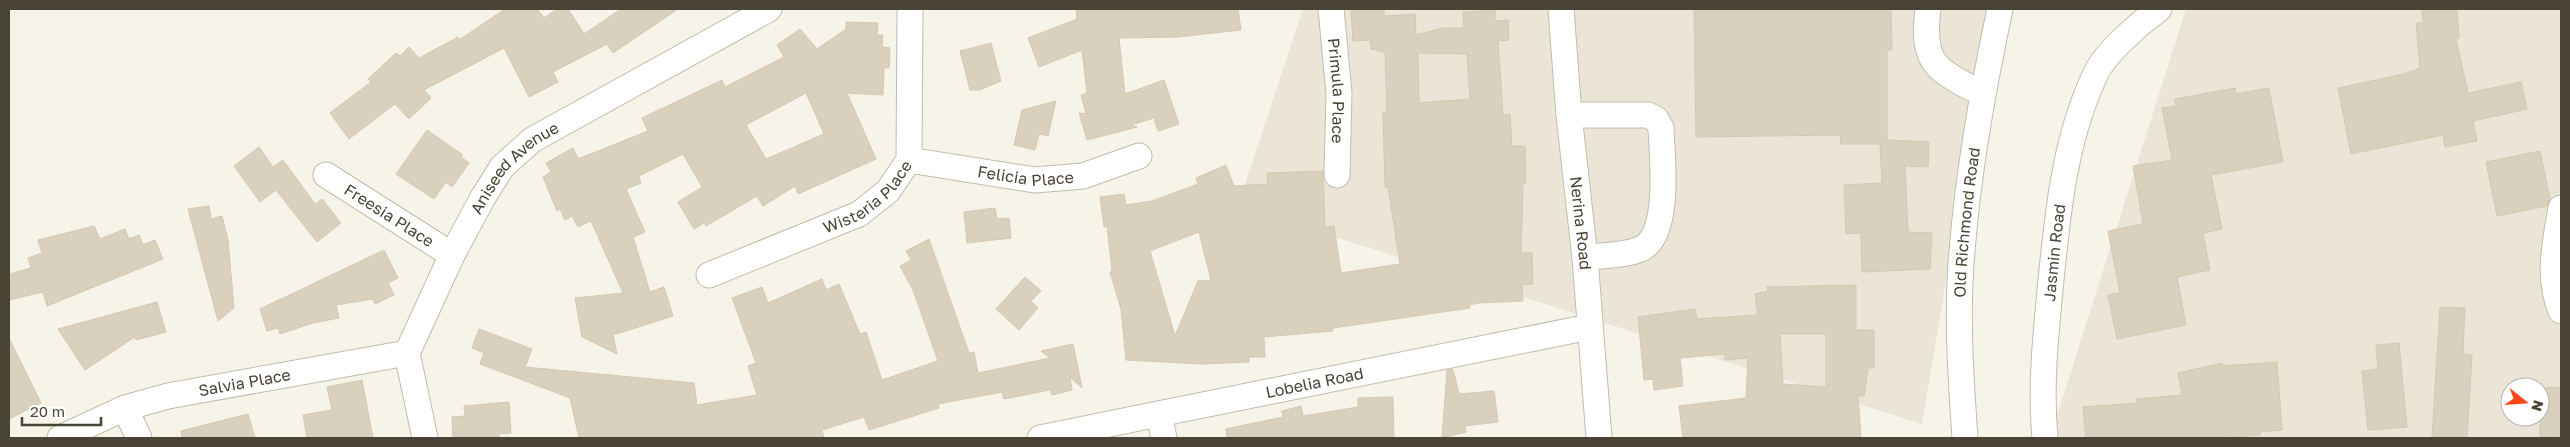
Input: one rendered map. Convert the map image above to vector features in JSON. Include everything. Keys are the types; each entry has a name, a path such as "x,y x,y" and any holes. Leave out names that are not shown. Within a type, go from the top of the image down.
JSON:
{"street":[{"name":"Aniseed Avenue","path":"407,353 452,255 502,167 532,140 769,9"},
{"name":"Wisteria Place","path":"709,275 859,214 888,191 909,160 911,9"},
{"name":"Primula Place","path":"1331,9 1339,93 1337,175"},
{"name":"Nerina Road","path":"1562,9 1569,115 1585,258 1599,438"},
{"path":"1928,9 1926,26 1928,49 1933,63 1940,71 1982,94"},
{"name":"Old Richmond Road","path":"1965,438 1961,386 1961,264 1982,94 2000,9"},
{"name":"Jasmin Road","path":"2045,438 2042,372 2058,215 2073,133 2096,72 2133,28 2159,9"},
{"path":"1569,115 1648,115 1656,119 1662,128 1662,208 1658,227 1651,240 1639,250 1585,258"},
{"name":"Felicia Place","path":"909,160 1035,180 1083,176 1139,156"},
{"name":"Freesia Place","path":"326,175 452,255"},
{"path":"2561,208 2552,274 2557,301 2561,311"},
{"name":"Lobelia Road","path":"1040,438 1589,327"},
{"path":"407,353 425,438"},
{"name":"Salvia Place","path":"60,438 125,408 168,396 407,353"},
{"path":"125,408 139,438"},
{"path":"1159,414 1164,438"}],"shaded area":[{"path":"1303,9 1992,9 1922,424 1238,206"},
{"path":"2186,9 2561,9 2561,438 2050,438"}],"building":[{"path":"505,9 537,9 544,18 557,9 568,9 584,34 621,9 678,9 613,53 607,44 553,72 558,82 529,97 504,48 424,90 431,98 409,119 395,104 349,139 330,113 371,82 368,79 396,53 400,56 409,47 419,58 458,37 459,40"},
{"path":"1076,9 1238,9 1241,30 1178,37 1119,38 1125,94 1164,80 1179,124 1158,131 1154,118 1131,125 1137,127 1087,140 1079,113 1086,114 1081,95 1087,93 1082,50 1039,67 1028,38 1077,19"},
{"path":"1384,9 1384,16 1415,14 1416,35 1443,28 1464,28 1463,12 1495,10 1495,21 1508,20 1509,40 1498,41 1503,115 1510,114 1512,146 1525,146 1526,183 1523,183 1521,253 1532,253 1533,284 1522,285 1523,301 1478,303 1469,305 1470,308 1333,328 1333,331 1264,337 1265,357 1249,357 1249,362 1202,364 1126,360 1121,309 1110,272 1112,271 1107,226 1104,227 1100,197 1124,194 1126,205 1152,201 1198,184 1196,178 1226,165 1234,186 1268,184 1267,173 1323,171 1325,227 1334,226 1341,273 1400,264 1388,187 1385,187 1383,112 1387,112 1385,52 1371,49 1370,40 1353,41 1351,11","holes":["1418,53 1467,54 1470,99 1419,103","1199,232 1211,280 1198,281 1175,336 1150,251"]},
{"path":"1694,9 1891,9 1892,50 1887,50 1887,140 1929,142 1928,167 1905,166 1908,232 1932,233 1930,269 1862,272 1861,233 1846,234 1844,185 1882,183 1880,144 1840,144 1841,135 1696,137"},
{"path":"2422,9 2457,9 2459,38 2456,39 2468,93 2521,82 2527,109 2473,121 2477,141 2445,147 2443,135 2351,154 2338,88 2404,74 2420,68 2416,23 2423,23"},
{"path":"846,22 878,23 877,35 883,35 882,47 890,48 889,68 884,68 883,95 847,93 876,159 798,194 795,186 763,206 757,196 706,226 704,223 694,229 678,202 702,187 683,154 639,176 641,183 626,189 645,232 633,237 650,292 664,287 673,316 613,335 617,354 582,337 575,298 623,293 591,221 578,227 572,216 565,220 560,209 557,211 543,177 551,172 546,163 573,148 578,159 648,131 642,118 722,80 725,87 784,57 777,45 800,29 817,49 846,29","holes":["806,93 824,134 766,159 746,125"]},
{"path":"991,43 1001,81 979,90 970,90 960,51"},
{"path":"2235,88 2236,94 2269,88 2283,162 2211,175 2222,229 2203,233 2210,270 2177,277 2186,325 2117,339 2108,295 2120,293 2108,231 2143,224 2133,166 2172,160 2162,108 2176,106 2175,99"},
{"path":"1056,101 1048,136 1039,134 1035,150 1014,145 1022,110"},
{"path":"427,130 463,155 461,157 469,163 452,187 446,182 434,199 396,174"},
{"path":"259,147 273,167 283,160 315,204 322,199 341,223 317,242 276,190 260,202 234,166"},
{"path":"2540,151 2550,199 2547,206 2497,216 2486,162"},
{"path":"209,206 211,219 222,216 228,240 234,308 218,321 188,209"},
{"path":"995,208 997,219 1009,218 1011,238 967,243 964,212"},
{"path":"94,226 100,239 125,229 129,239 139,235 143,245 155,240 163,259 47,306 43,292 9,300 9,274 31,268 28,258 42,253 38,240"},
{"path":"929,239 969,353 974,352 978,373 1050,358 1041,351 1073,344 1082,388 1070,377 1072,390 1052,395 1050,390 1004,399 1002,392 938,404 939,408 869,430 864,417 822,430 824,438 579,438 570,398 480,364 484,353 472,348 479,329 532,349 525,367 694,383 697,405 757,395 748,366 756,363 732,298 762,287 768,303 822,279 826,290 839,284 860,334 866,332 882,380 938,361 913,290 900,266 911,260 906,251"},
{"path":"384,250 398,278 388,283 394,295 375,304 373,299 336,305 339,318 313,323 280,334 278,328 267,331 260,309"},
{"path":"1025,277 1041,291 1031,301 1038,308 1019,330 996,309"},
{"path":"1856,285 1856,330 1874,330 1874,368 1868,368 1864,396 1858,395 1861,438 1683,438 1679,406 1746,398 1748,358 1725,360 1725,354 1680,358 1683,386 1654,390 1653,379 1644,380 1638,317 1695,309 1697,319 1758,315 1755,294 1768,291 1767,287","holes":["1780,334 1826,334 1826,387 1783,384"]},
{"path":"157,302 166,332 136,340 135,337 85,370 58,329"},
{"path":"2440,307 2465,308 2463,354 2472,355 2467,438 2432,438"},
{"path":"9,338 41,403 9,419"},
{"path":"2399,343 2407,427 2368,430 2362,371 2378,369 2376,345"},
{"path":"2277,362 2282,430 2260,432 2260,435 2223,438 2086,438 2083,407 2137,403 2136,399 2182,395 2178,373 2222,363 2223,366"},
{"path":"1453,369 1459,394 1494,391 1498,422 1465,426 1466,432 1442,438 1447,370"},
{"path":"362,380 373,438 307,438 303,415 332,410 327,387"},
{"path":"2561,387 2561,436 2540,437 2540,427 2550,427 2550,388"},
{"path":"1393,397 1394,438 1227,438 1226,429 1283,417 1282,411 1301,406 1303,416 1358,407 1358,398"},
{"path":"509,402 511,433 499,434 499,438 453,438 452,417 465,416 464,406"},
{"path":"248,414 255,438 182,438 181,431"}]}
